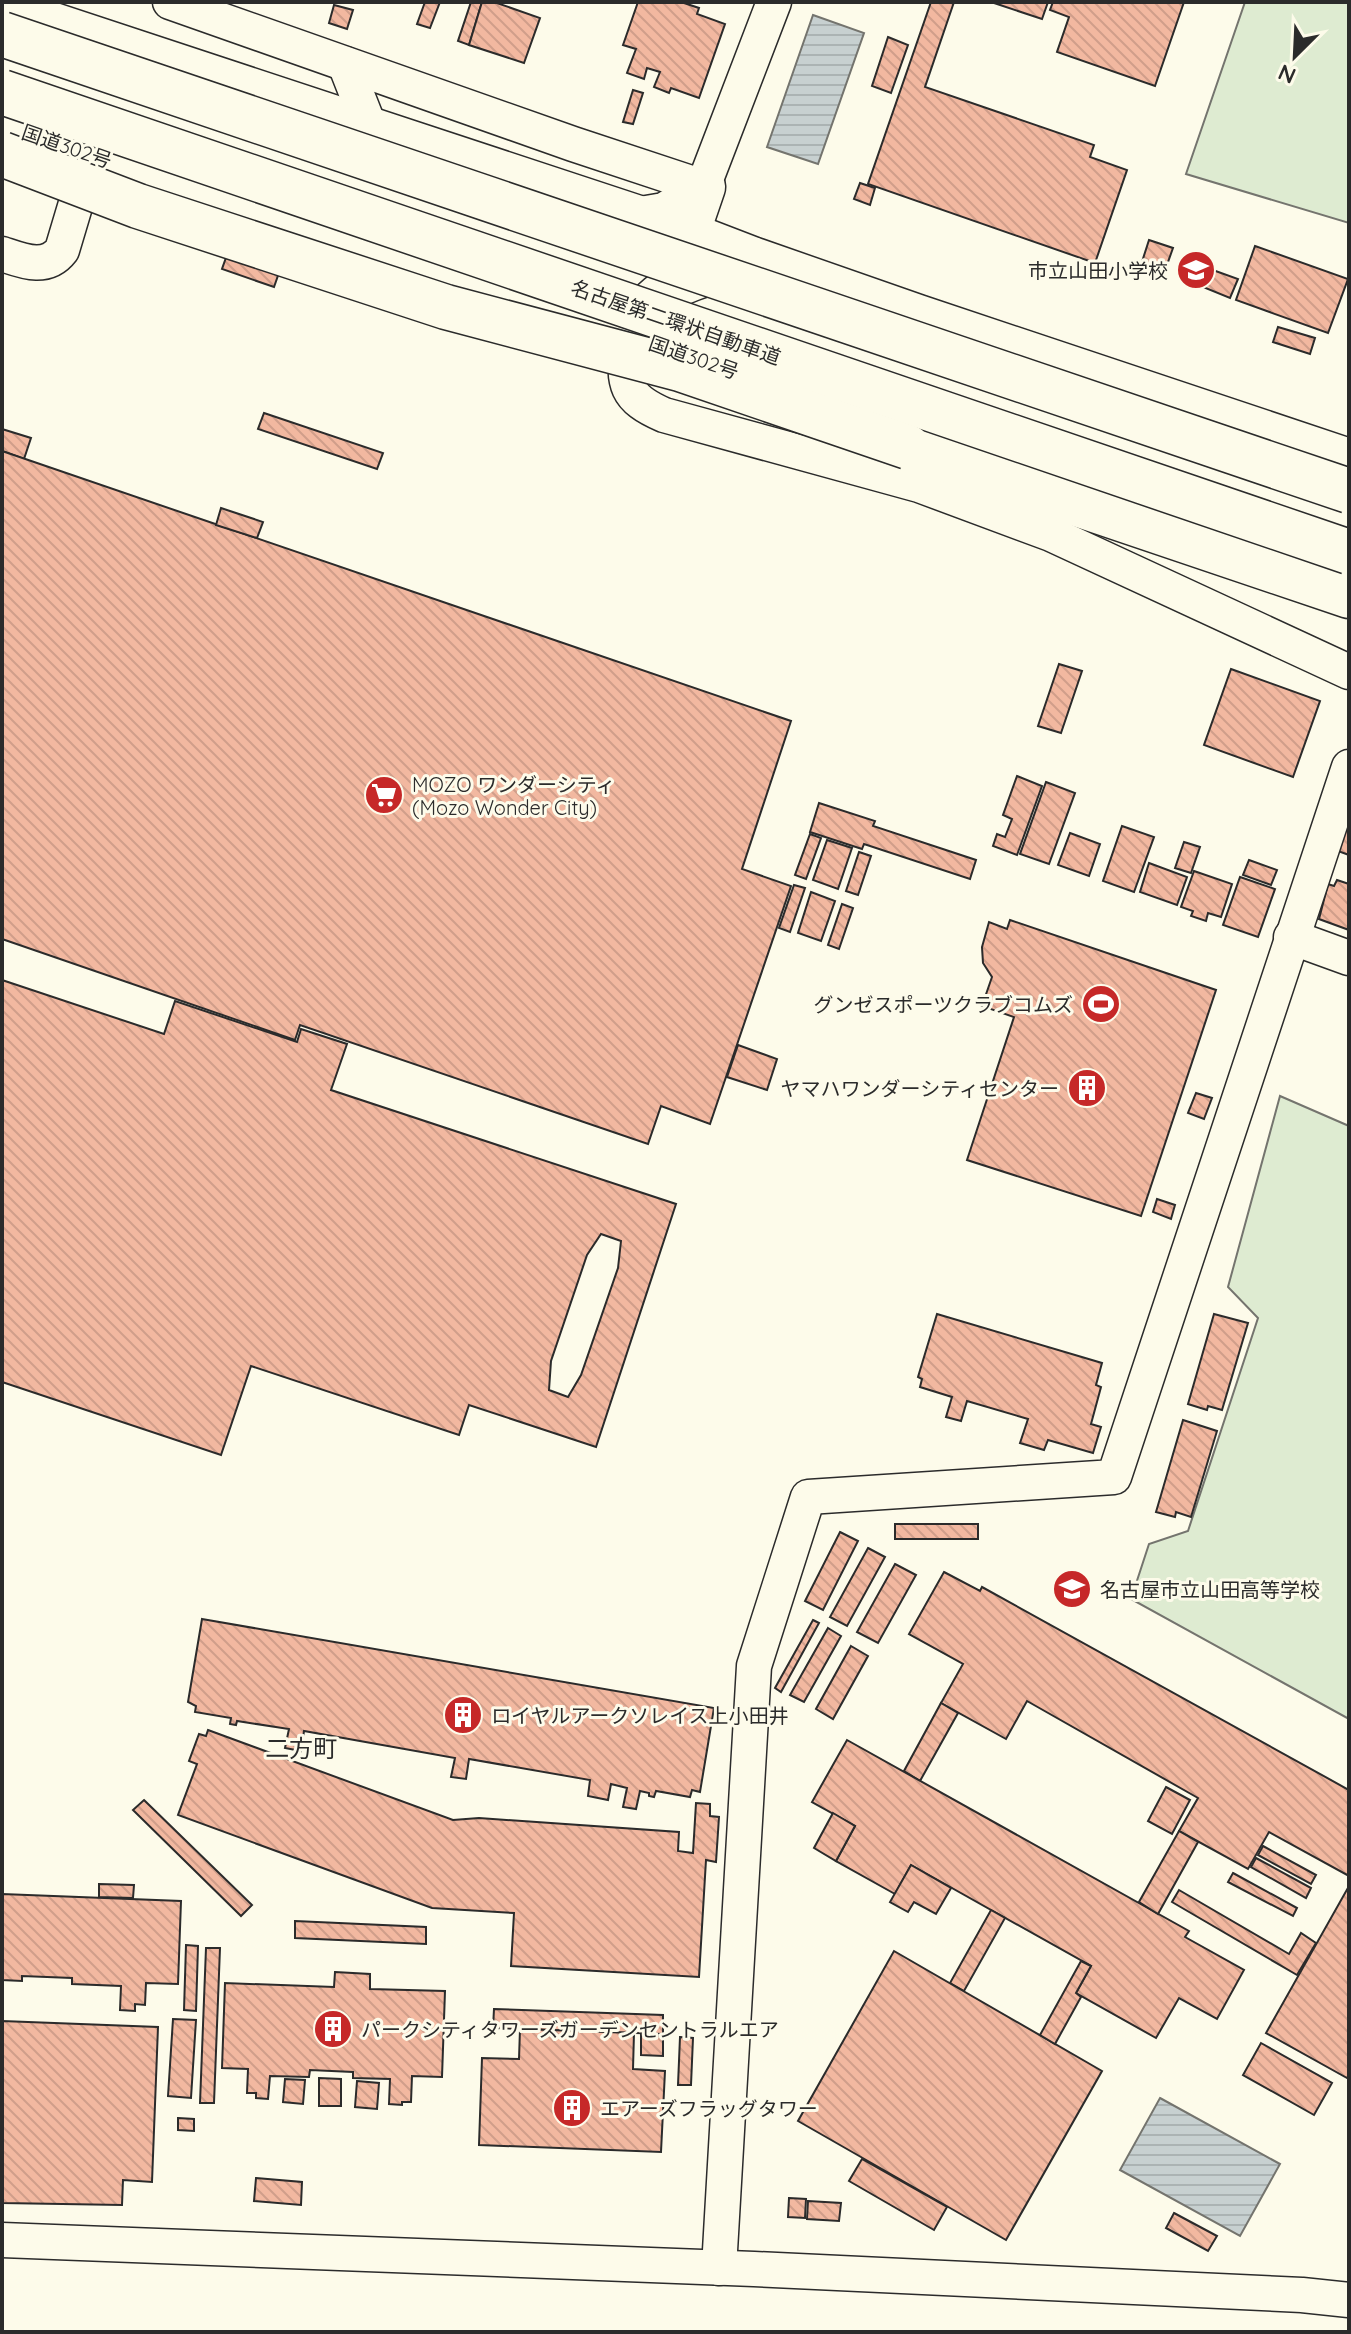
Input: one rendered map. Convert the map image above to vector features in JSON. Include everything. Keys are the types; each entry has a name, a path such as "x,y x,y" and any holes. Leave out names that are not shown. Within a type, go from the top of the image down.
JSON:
{"highway":[{"path":"2,8 687,234 752,259 1349,461"},
{"path":"2,34 1349,491"},
{"name":"名古屋第二環状自動車道","path":"2,92 1349,552"},
{"name":"国道302号","path":"2,124 628,340 1349,583"},
{"path":"2,154 138,206 446,307 680,369 1349,596"},
{"path":"533,307 605,294 650,270 687,234 703,187"},
{"path":"628,340 645,309 675,285 752,259"}],"street":[{"path":"170,2 703,187 720,231 752,259"},
{"path":"629,216 664,210 703,187 774,2"},
{"path":"345,64 370,128"},
{"path":"2,254 40,264 57,256 62,250 85,173 98,158"},
{"path":"628,340 626,381 633,397 642,406 919,485 1051,534 1349,672"},
{"path":"719,2268 754,1666 808,1497 1114,1477 1349,767"},
{"path":"1291,937 1349,958"},
{"path":"2,2240 719,2268 1287,2294 1349,2300"}],"green space":[{"path":"1245,2 1349,2 1349,223 1186,174"},
{"path":"1280,1096 1349,1126 1349,1719 1131,1599 1149,1544 1188,1531 1258,1318 1228,1287"}],"shaded area":[{"path":"813,15 864,33 818,164 767,147"},
{"path":"1160,2098 1280,2164 1240,2236 1120,2170"}],"building":[{"path":"425,2 440,2 430,28 417,24"},
{"path":"471,2 482,2 469,45 458,41"},
{"path":"482,2 494,2 540,18 524,63 469,45"},
{"path":"638,2 681,2 699,8 697,14 725,24 699,98 671,88 669,93 654,87 660,72 647,68 644,79 627,73 636,49 623,45"},
{"path":"931,2 954,2 925,87 1094,145 1090,157 1127,170 1095,263 868,184"},
{"path":"991,2 1048,2 1042,19"},
{"path":"1053,2 1184,2 1155,86 1057,52 1069,17 1050,10"},
{"path":"334,5 353,10 347,29 329,23"},
{"path":"888,37 908,45 891,93 872,86"},
{"path":"633,90 643,93 633,124 623,122"},
{"path":"860,183 875,188 870,205 854,199"},
{"path":"242,212 294,230 274,287 222,269"},
{"path":"1149,240 1173,248 1163,276 1140,268"},
{"path":"1255,246 1348,279 1328,333 1236,300"},
{"path":"1210,269 1238,279 1230,298 1203,287"},
{"path":"1278,327 1315,338 1310,354 1273,342"},
{"path":"264,413 383,453 377,469 258,429"},
{"path":"2,429 31,438 24,459 2,451"},
{"name":"MOZO ワンダーシティ (Mozo Wonder City)","path":"2,451 791,721 742,869 791,886 710,1124 661,1106 648,1144 300,1025 295,1040 2,939"},
{"path":"221,508 263,522 257,538 216,525"},
{"path":"1059,664 1082,671 1061,733 1038,726"},
{"path":"1231,669 1320,701 1293,777 1204,745"},
{"path":"1017,776 1042,786 1017,855 993,846 997,834 1005,837 1012,819 1003,815"},
{"path":"1046,782 1075,793 1049,864 1020,854"},
{"path":"819,803 875,821 873,826 976,860 970,879 864,844 862,849 810,832"},
{"path":"1343,824 1349,826 1349,855 1335,850"},
{"path":"1122,826 1154,837 1134,892 1103,881"},
{"path":"1070,833 1100,844 1089,876 1058,865"},
{"path":"810,834 821,838 806,879 795,875"},
{"path":"827,840 852,848 838,889 813,880"},
{"path":"1184,842 1200,847 1191,873 1175,868"},
{"path":"859,852 871,856 858,895 846,891"},
{"path":"1249,860 1277,870 1271,885 1243,875"},
{"path":"1149,863 1187,877 1177,905 1140,892"},
{"path":"1194,871 1232,884 1221,917 1208,913 1206,921 1191,916 1193,911 1181,907"},
{"path":"1240,877 1275,889 1258,937 1223,925"},
{"path":"1337,880 1349,884 1349,930 1319,919 1328,884 1334,886"},
{"path":"794,885 805,888 790,932 779,928"},
{"path":"811,892 835,901 821,941 798,933"},
{"path":"842,904 853,908 839,949 828,945"},
{"name":"ヤマハワンダーシティセンター","path":"1010,920 1216,990 1141,1216 967,1160 1014,1017 982,1006 992,977 983,963 982,947 989,922 1007,929"},
{"path":"2,980 164,1034 175,1001 297,1042 301,1029 347,1044 331,1090 676,1204 596,1447 469,1405 459,1435 251,1366 221,1455 2,1382","holes":["601,1234 621,1241 618,1268 581,1375 568,1397 549,1390 551,1361 587,1255"]},
{"path":"738,1045 777,1059 767,1090 727,1077"},
{"path":"1196,1093 1212,1098 1204,1119 1188,1113"},
{"path":"1157,1199 1175,1205 1171,1219 1153,1212"},
{"path":"937,1314 1102,1363 1096,1385 1101,1387 1091,1424 1101,1427 1093,1453 1048,1440 1044,1450 1020,1443 1028,1419 967,1401 961,1421 946,1417 952,1397 920,1387 922,1379 918,1377"},
{"path":"1214,1314 1248,1323 1222,1410 1208,1406 1207,1410 1188,1404"},
{"path":"1183,1420 1217,1431 1191,1517 1176,1512 1175,1517 1156,1512"},
{"path":"895,1524 978,1524 978,1539 895,1539"},
{"path":"840,1532 858,1541 823,1610 805,1601"},
{"path":"868,1548 885,1557 847,1626 830,1617"},
{"path":"895,1564 916,1575 878,1643 857,1632"},
{"path":"944,1572 980,1591 982,1587 1349,1790 1349,1876 1269,1832 1248,1869 1179,1831 1198,1798 1027,1701 1006,1739 941,1703 963,1664 909,1634"},
{"name":"ロイヤルアークソレイス上小田井","path":"202,1619 714,1708 700,1792 692,1790 690,1797 656,1791 654,1797 640,1791 636,1809 623,1807 627,1788 611,1784 608,1800 588,1796 590,1780 469,1759 466,1779 451,1777 455,1758 304,1731 301,1751 285,1748 289,1729 237,1721 236,1725 230,1724 231,1718 195,1712 196,1706 188,1702"},
{"path":"813,1620 819,1623 781,1692 775,1688"},
{"path":"828,1628 841,1636 804,1702 790,1695"},
{"path":"851,1646 868,1656 833,1719 816,1709"},
{"path":"941,1703 958,1713 920,1781 904,1771"},
{"path":"208,1730 453,1820 479,1818 679,1832 678,1851 693,1853 696,1803 710,1804 710,1816 719,1817 716,1862 706,1860 699,1977 511,1966 514,1913 432,1908 178,1815 197,1764 189,1761 199,1734 206,1736"},
{"path":"847,1740 1189,1931 1185,1937 1244,1970 1217,2019 1179,1998 1156,2038 1076,1993 1091,1966 911,1865 895,1894 836,1861 855,1826 812,1802"},
{"path":"1166,1787 1190,1800 1172,1834 1148,1821"},
{"path":"144,1800 252,1905 241,1916 133,1810"},
{"path":"833,1813 855,1826 836,1861 814,1848"},
{"path":"1179,1831 1198,1842 1158,1914 1139,1902"},
{"path":"1263,1846 1316,1875 1311,1884 1258,1855"},
{"path":"1256,1858 1311,1888 1306,1898 1251,1867"},
{"path":"911,1865 951,1888 936,1914 914,1902 908,1912 890,1902"},
{"path":"1233,1873 1297,1908 1293,1916 1228,1882"},
{"path":"99,1884 134,1885 133,1898 99,1897"},
{"path":"1349,1886 1349,2075 1347,2078 1266,2033"},
{"path":"1179,1890 1289,1954 1301,1933 1316,1943 1297,1975 1172,1902"},
{"path":"2,1894 181,1901 178,1984 146,1983 145,2005 135,2004 135,2011 120,2010 121,1986 72,1984 72,1978 22,1976 22,1981 2,1980"},
{"path":"991,1910 1005,1918 964,1991 950,1983"},
{"path":"295,1921 426,1927 426,1944 295,1938"},
{"path":"186,1945 198,1946 196,2011 184,2010"},
{"path":"206,1948 220,1948 214,2103 200,2103"},
{"path":"894,1951 1102,2071 1006,2240 798,2121"},
{"path":"1081,1961 1091,1966 1076,1993 1081,1997 1055,2044 1040,2035"},
{"name":"パークシティタワーズガーデンセントラルエア","path":"335,1972 370,1974 370,1989 445,1991 442,2077 412,2076 411,2102 389,2104 390,2079 353,2078 353,2072 310,2070 309,2077 270,2076 268,2099 256,2098 256,2093 247,2093 248,2069 222,2068 225,1983 334,1987"},
{"path":"494,2009 663,2015 663,2034 493,2028"},
{"path":"173,2019 196,2020 191,2098 168,2096"},
{"path":"2,2021 158,2027 152,2182 123,2180 122,2205 2,2203"},
{"name":"エアーズフラッグタワー","path":"520,2029 634,2033 633,2069 665,2071 661,2152 479,2145 482,2058 519,2059"},
{"path":"641,2035 663,2036 663,2056 641,2055"},
{"path":"680,2037 693,2038 691,2085 678,2085"},
{"path":"1261,2043 1332,2083 1314,2115 1243,2075"},
{"path":"319,2078 341,2079 341,2106 319,2106"},
{"path":"285,2079 305,2080 303,2104 283,2102"},
{"path":"357,2081 379,2083 377,2109 355,2107"},
{"path":"178,2118 194,2119 194,2131 178,2130"},
{"path":"862,2159 947,2207 934,2230 849,2181"},
{"path":"256,2178 302,2182 301,2205 254,2201"},
{"path":"789,2198 806,2199 805,2218 788,2217"},
{"path":"808,2201 841,2203 839,2221 807,2219"},
{"path":"1174,2213 1217,2236 1208,2251 1166,2228"}],"place":[{"name":"市立山田小学校","path":"1196,270"},
{"name":"MOZO ワンダーシティ (Mozo Wonder City)","path":"384,795"},
{"name":"グンゼスポーツクラブコムズ","path":"1101,1004"},
{"name":"ヤマハワンダーシティセンター","path":"1087,1088"},
{"name":"名古屋市立山田高等学校","path":"1072,1589"},
{"name":"ロイヤルアークソレイス上小田井","path":"463,1715"},
{"name":"パークシティタワーズガーデンセントラルエア","path":"333,2029"},
{"name":"エアーズフラッグタワー","path":"572,2108"}],"district":[{"name":"二方町","path":"301,1748"}]}
